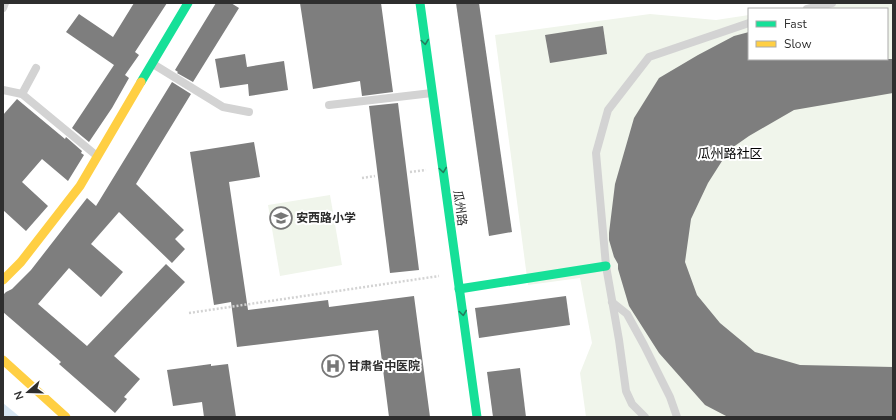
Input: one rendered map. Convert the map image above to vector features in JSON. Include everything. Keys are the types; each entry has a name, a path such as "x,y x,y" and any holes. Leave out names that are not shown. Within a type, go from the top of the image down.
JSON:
{"street":[{"path":"3,280 21,262 80,186 188,3"},
{"name":"瓜州路","path":"420,3 477,417"},
{"path":"459,289 606,266"},
{"path":"3,360 66,417"}],"lane":[{"path":"3,8 5,3"},
{"path":"811,8 832,3"},
{"path":"645,417 632,404 626,391 606,266 596,153 608,110 649,57 748,23"},
{"path":"152,63 223,107 250,112"},
{"path":"22,94 36,68"},
{"path":"3,90 22,94 97,157"},
{"path":"329,105 432,93"},
{"path":"612,302 627,314 670,397 677,417"}],"path":[{"path":"362,178 375,176"},
{"path":"189,312 457,273"}],"shaded area":[{"path":"838,3 893,3 893,417 586,417 580,373 592,343 580,278 528,285 495,35 650,14 716,20 748,15 748,60 888,60 888,8 801,8"},
{"path":"330,195 342,265 280,276 268,205"},
{"path":"3,403 20,417 3,417"}],"building":[{"path":"134,3 167,3 135,52 139,55 125,75 129,78 112,108 89,142 72,128 114,65 66,32 79,14 113,37"},
{"path":"216,3 231,3 239,8 193,82 177,73 178,72 175,70"},
{"path":"300,3 381,3 393,92 362,96 360,81 313,89"},
{"path":"456,3 479,3 512,232 489,236"},
{"path":"603,26 607,54 550,63 545,35"},
{"path":"748,32 748,60 893,59 893,93 794,110 749,136 729,150 708,183 691,219 685,262 697,295 720,323 755,352 800,365 893,367 893,417 728,417 705,405 659,353 629,306 618,269 618,264 614,257 609,240 609,233 615,184 634,118 659,78 734,36"},
{"path":"245,54 247,67 284,61 288,90 249,96 248,84 220,88 215,59"},
{"path":"172,82 191,94 136,184 184,230 175,239 185,249 172,263 119,212 91,244 123,272 101,297 69,268 38,304 87,346 166,264 185,282 114,356 140,379 124,397 127,399 115,413 59,364 61,362 3,312 3,295 12,289 31,270 87,198 96,206"},
{"path":"17,99 65,139 66,137 82,151 81,153 84,155 68,181 42,159 22,182 48,206 26,231 3,210 3,115"},
{"path":"398,103 419,270 390,273 369,106"},
{"path":"254,142 260,177 229,182 248,310 328,300 329,307 414,296 430,417 389,417 378,330 237,347 231,302 214,305 190,152"},
{"path":"566,296 570,325 479,338 475,308"},
{"path":"211,364 211,366 228,364 236,417 204,417 202,402 173,406 167,370"},
{"path":"520,368 526,417 493,417 487,372"}],"traffic: fast":[{"path":"141,82 188,3"},
{"path":"420,3 477,417"},
{"path":"459,289 606,266"}],"traffic: slow":[{"path":"3,280 21,262 80,186 141,82"},
{"path":"3,360 66,417"}],"place":[{"name":"安西路小学","path":"281,218"},
{"name":"甘肃省中医院","path":"333,366"}],"district":[{"name":"瓜州路社区","path":"730,153"}]}
